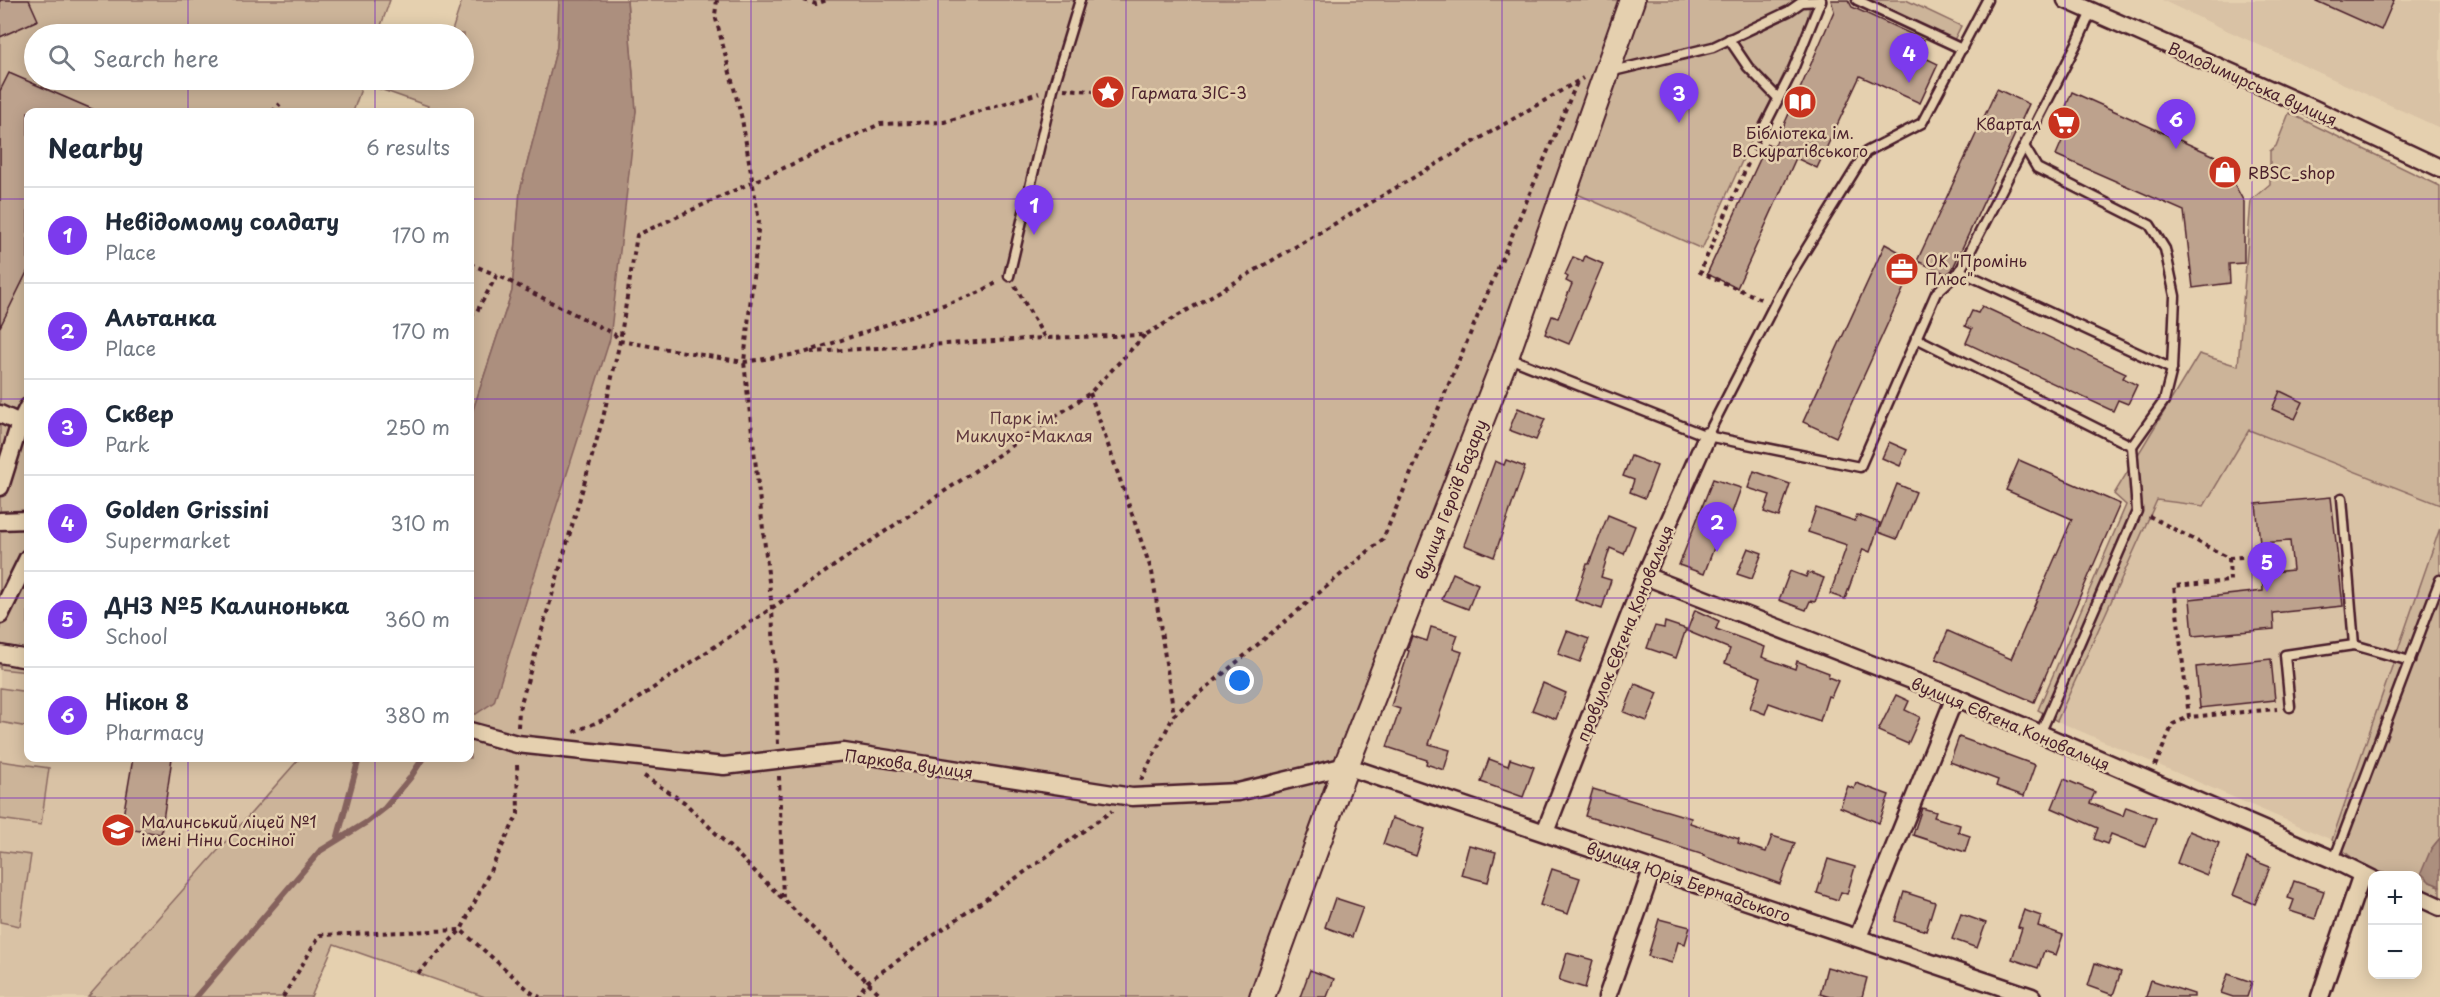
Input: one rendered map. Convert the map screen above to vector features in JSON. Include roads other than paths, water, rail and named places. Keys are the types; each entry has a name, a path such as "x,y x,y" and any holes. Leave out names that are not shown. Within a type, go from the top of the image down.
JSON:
{"street":[{"name":"вулиця Героїв Базару","path":"1262,997 1346,765 1506,357 1632,0"},
{"name":"Володимирська вулиця","path":"2066,0 2312,108 2440,168"},
{"path":"0,414 24,421 0,487"},
{"name":"провулок Євгена Коновальця","path":"1545,832 1646,576 1707,436"},
{"path":"0,521 24,520"},
{"path":"0,615 24,566"},
{"name":"вулиця Євгена Коновальця","path":"1646,576 1955,698 2334,860 2367,877"},
{"path":"0,654 24,657"},
{"path":"1858,937 1955,698"},
{"name":"Паркова вулиця","path":"474,732 517,744 724,766 844,752 1132,797 1238,792 1346,765"},
{"name":"вулиця Юрія Бернадського","path":"1346,765 2032,997"},
{"path":"1607,997 1652,870"},
{"path":"2320,997 2367,877"},
{"path":"2422,899 2440,907"}],"lane":[{"path":"1009,276 1053,89 1080,0"},
{"path":"1606,73 1713,47 1789,11 1802,2 1821,0 1792,72 1763,129"},
{"path":"1857,0 1962,49"},
{"path":"1707,436 1786,282 1866,152 1922,123 1987,0"},
{"path":"1506,357 1707,436 1860,467 1936,293 1960,271 2091,12"},
{"path":"1729,39 1748,67 1778,98"},
{"path":"2024,146 2037,168 2150,225 2165,249 2175,296 2172,369 2164,401 2132,446 2138,511 2040,734"},
{"path":"1960,271 2172,369"},
{"path":"1916,338 2132,446"},
{"path":"2342,498 2354,645"},
{"path":"2334,860 2440,580"},
{"path":"2290,707 2285,655 2354,645 2410,661"}],"waterway":[{"path":"337,840 358,762"},
{"path":"196,997 320,851 385,808 420,762"}],"place":[{"name":"Golden Grissini","path":"1909,83"},
{"name":"Гармата ЗІС-3","path":"1108,92"},
{"name":"Бібліотека ім. В.Скуратівського","path":"1800,102"},
{"name":"Сквер","path":"1679,123"},
{"name":"Квартал","path":"2064,123"},
{"name":"Нікон 8","path":"2176,149"},
{"name":"RBSC_shop","path":"2225,172"},
{"name":"Невідомому солдату","path":"1034,235"},
{"name":"ОК \"Промінь Плюс\"","path":"1902,269"},
{"name":"Альтанка","path":"1717,552"},
{"name":"ДНЗ №5 Калинонька","path":"2267,592"},
{"name":"Малинський ліцей №1 імені Ніни Сосніної","path":"118,830"}],"park label":[{"name":"Парк ім. Миклухо-Маклая","path":"1024,426"}]}
